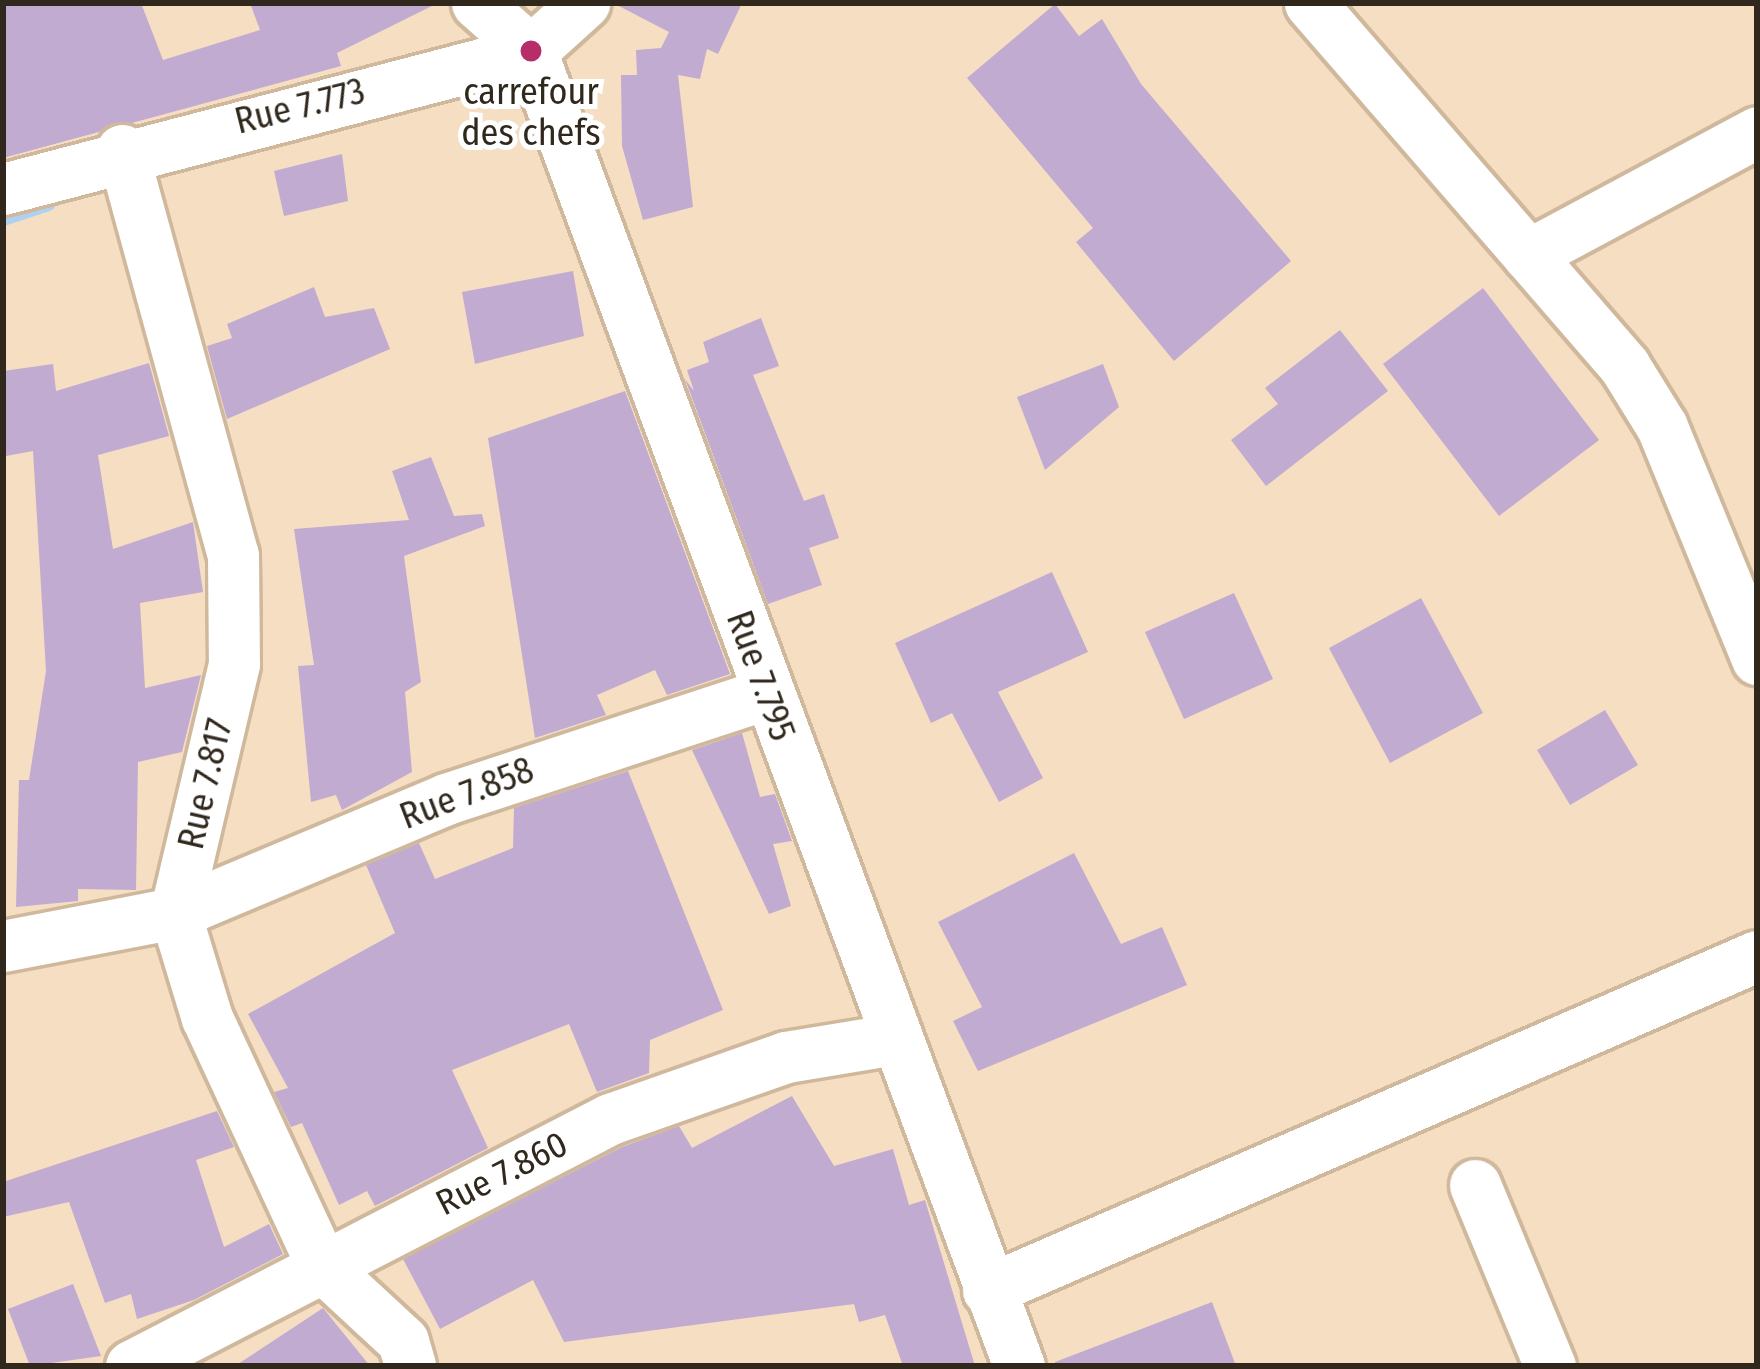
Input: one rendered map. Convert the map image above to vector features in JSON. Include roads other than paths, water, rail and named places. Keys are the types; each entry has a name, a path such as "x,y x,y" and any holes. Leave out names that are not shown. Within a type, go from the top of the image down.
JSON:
{"street":[{"name":"Rue 7.795","path":"477,3 531,52 1018,1366"},
{"name":"Rue 7.773","path":"3,189 122,150 531,52 584,3"},
{"path":"1310,3 1528,255 1662,428 1754,644"},
{"path":"1528,255 1757,132"},
{"name":"Rue 7.817","path":"122,150 233,555 235,664 175,914"},
{"name":"Rue 7.858","path":"3,946 175,914 446,799 766,694"},
{"path":"175,914 207,1018 322,1266 403,1341 410,1366"},
{"path":"988,1290 1757,956"},
{"name":"Rue 7.860","path":"131,1366 631,1112 786,1057 895,1039"},
{"path":"1475,1185 1550,1366"}],"waterway":[{"path":"3,218 48,203"}],"place":[{"name":"carrefour des chefs","path":"531,51"}]}
